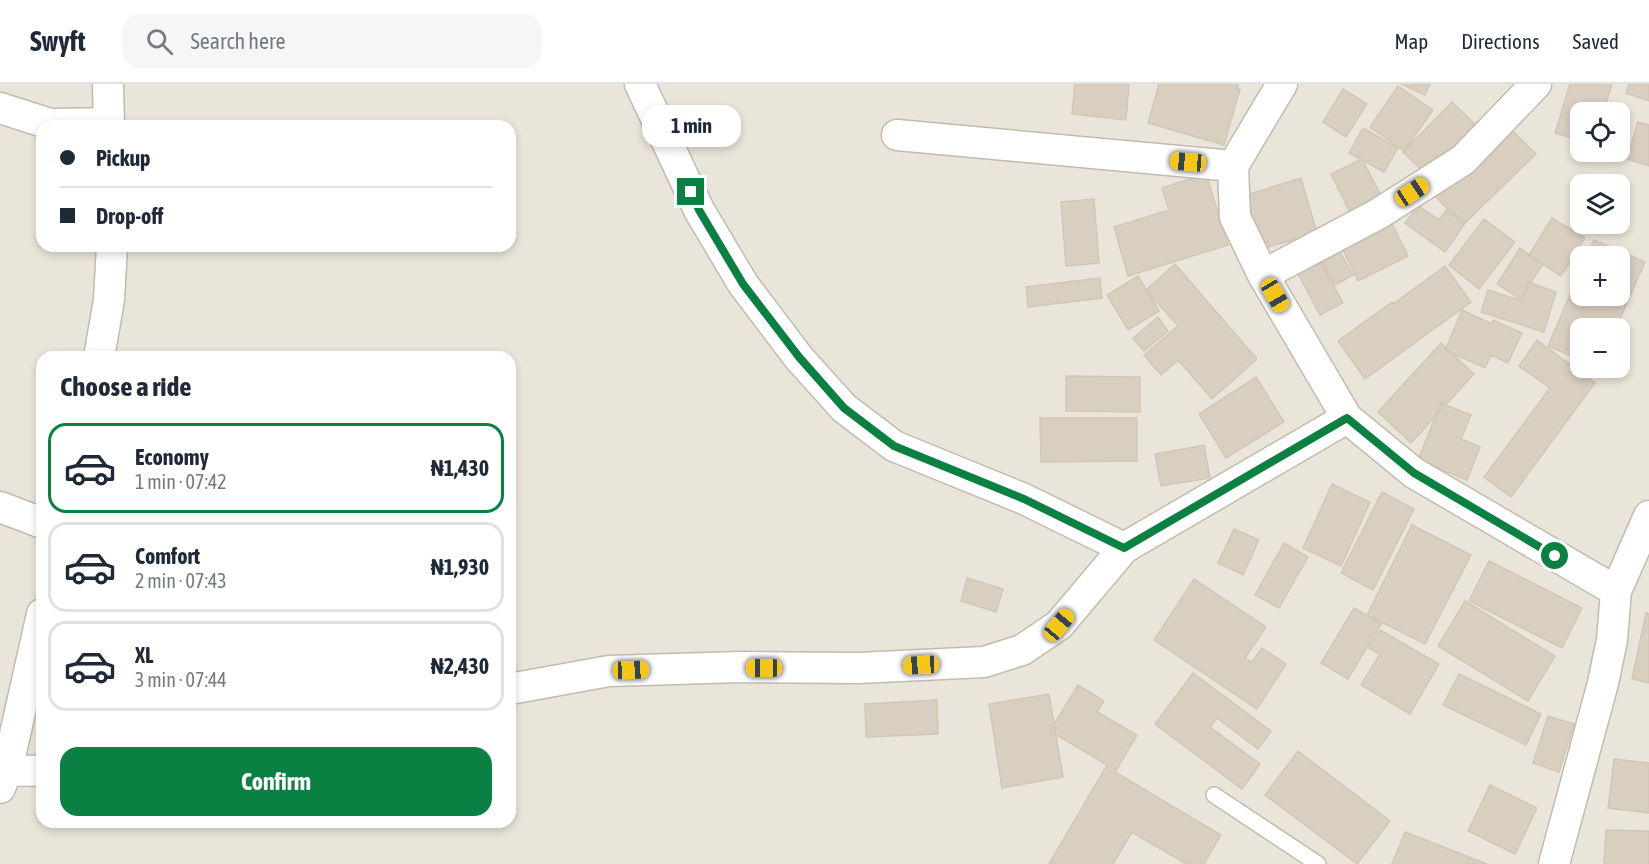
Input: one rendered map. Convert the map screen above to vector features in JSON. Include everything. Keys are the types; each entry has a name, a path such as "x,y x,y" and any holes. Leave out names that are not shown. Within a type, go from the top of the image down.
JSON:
{"street":[{"path":"108,84 109,120"},
{"path":"640,84 699,210 743,284 799,357 844,408 894,446 1024,499 1124,548"},
{"path":"1282,84 1233,166 1235,217 1263,275 1347,418 1414,473 1616,591"},
{"path":"1263,275 1378,214 1463,160 1536,84"},
{"path":"0,108 38,120"},
{"path":"897,135 1233,166"},
{"path":"100,351 109,300 112,252"},
{"path":"516,688 609,671 740,667 859,668 984,662 1022,650 1059,625 1124,548 1347,418"},
{"path":"0,507 36,521"},
{"path":"1554,864 1603,683 1612,640 1616,591 1649,516"},
{"path":"36,640 4,779 36,772"}],"lane":[{"path":"1214,795 1318,864"}],"shaded area":[{"path":"0,84 1649,84 1649,864 0,864"}],"building":[{"path":"1075,84 1129,84 1126,120 1072,114"},
{"path":"1159,84 1238,84 1237,89 1240,89 1224,145 1148,123"},
{"path":"1401,84 1430,84 1425,95"},
{"path":"1570,84 1612,84 1606,102 1570,102 1570,138 1555,133"},
{"path":"1629,84 1649,84 1649,101 1626,93"},
{"path":"1398,86 1433,110 1404,151 1370,127"},
{"path":"1343,89 1367,104 1346,137 1323,122"},
{"path":"1452,102 1480,129 1431,179 1403,152"},
{"path":"1638,122 1649,125 1649,166 1630,160 1630,149"},
{"path":"1506,124 1536,154 1463,225 1433,194"},
{"path":"1363,128 1398,148 1384,172 1349,153"},
{"path":"1362,159 1383,199 1352,216 1331,174"},
{"path":"1206,174 1228,245 1128,276 1114,227 1169,210 1162,188"},
{"path":"1301,178 1317,233 1261,249 1246,195"},
{"path":"1094,199 1099,263 1066,266 1061,202"},
{"path":"1418,205 1439,220 1447,209 1466,222 1445,252 1405,223"},
{"path":"1388,215 1408,256 1358,281 1338,239"},
{"path":"1552,218 1570,229 1570,234 1578,234 1585,238 1580,246 1570,246 1570,262 1561,276 1529,255"},
{"path":"1484,219 1515,242 1479,289 1449,265"},
{"path":"1594,240 1608,246 1591,246"},
{"path":"1334,241 1353,275 1335,285 1316,252"},
{"path":"1520,248 1543,264 1520,299 1497,284"},
{"path":"1316,254 1343,303 1320,315 1294,266"},
{"path":"1630,256 1645,262 1630,296"},
{"path":"1175,264 1257,359 1212,399 1178,360 1161,375 1144,355 1178,326 1146,290"},
{"path":"1445,266 1471,302 1365,379 1338,341"},
{"path":"1138,276 1159,311 1128,330 1107,295"},
{"path":"1100,278 1102,298 1028,307 1026,287"},
{"path":"1528,282 1556,292 1544,332 1481,312 1488,290 1522,301"},
{"path":"1570,295 1570,306 1626,306 1620,318 1570,318 1570,355 1548,346"},
{"path":"1462,310 1492,324 1493,320 1522,333 1508,363 1491,355 1485,368 1445,350"},
{"path":"1158,317 1168,331 1144,351 1133,338"},
{"path":"1537,340 1570,364 1570,378 1588,378 1595,383 1511,497 1484,477 1550,388 1519,366"},
{"path":"1441,343 1474,374 1411,443 1378,412"},
{"path":"1066,376 1140,377 1140,412 1066,411"},
{"path":"1256,377 1284,422 1226,458 1199,414"},
{"path":"1441,403 1471,415 1461,439 1480,447 1467,480 1418,460"},
{"path":"1040,418 1137,418 1137,461 1041,462"},
{"path":"1204,445 1210,478 1161,486 1155,454"},
{"path":"1332,484 1370,502 1341,566 1303,548"},
{"path":"1382,492 1414,509 1373,590 1341,573"},
{"path":"1412,525 1471,555 1425,644 1367,615"},
{"path":"1234,529 1259,540 1243,575 1218,563"},
{"path":"1284,543 1308,557 1279,608 1255,595"},
{"path":"1489,561 1582,608 1562,648 1469,601"},
{"path":"967,578 1003,589 996,612 961,601"},
{"path":"1194,579 1266,627 1245,658 1252,662 1262,648 1286,664 1257,709 1154,640"},
{"path":"1465,601 1555,656 1528,701 1438,646"},
{"path":"1354,608 1381,624 1348,679 1321,663"},
{"path":"1646,613 1649,614 1649,683 1632,679"},
{"path":"1380,630 1439,664 1410,714 1361,685 1380,654 1369,648"},
{"path":"1193,673 1271,731 1258,749 1217,718 1210,727 1260,764 1242,789 1155,724"},
{"path":"1459,674 1541,714 1526,745 1443,705"},
{"path":"1078,685 1104,701 1097,712 1137,735 1115,772 1221,835 1204,864 1186,864 1132,832 1113,864 1049,864 1107,765 1050,731"},
{"path":"1049,694 1063,777 1002,788 989,704"},
{"path":"937,700 938,734 866,737 865,704"},
{"path":"1548,716 1574,724 1559,772 1533,763"},
{"path":"1298,751 1390,821 1357,864 1265,795"},
{"path":"1614,759 1649,763 1649,813 1608,808"},
{"path":"1490,785 1537,808 1515,854 1468,831"},
{"path":"1606,830 1649,831 1649,864 1604,864"},
{"path":"1405,832 1487,864 1392,864"}],"route":[{"path":"691,192 699,210 743,284 799,357 844,408 894,446 1024,499 1124,548 1347,418 1414,473 1555,556"}]}
